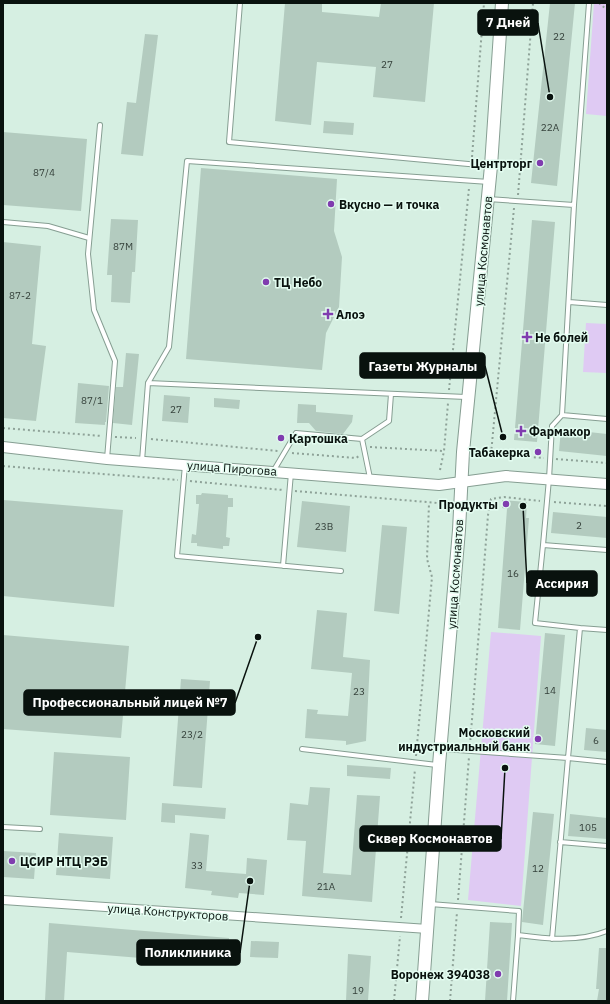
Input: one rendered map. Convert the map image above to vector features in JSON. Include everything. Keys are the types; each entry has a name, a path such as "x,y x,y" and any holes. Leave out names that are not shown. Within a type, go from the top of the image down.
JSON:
{"main road":[{"name":"улица Космонавтов","path":"422,1001 440,748 459,530 461,482 491,166 502,3"}],"street":[{"name":"улица Пирогова","path":"3,447 107,459 439,485 506,476 607,484"},
{"name":"улица Конструкторов","path":"3,900 428,929"}],"lane":[{"path":"240,3 229,142 491,166"},
{"path":"589,3 574,205 562,415 552,426 549,479 535,623 607,630"},
{"path":"100,126 88,254 94,310 115,361 107,459"},
{"path":"142,462 148,383 169,347 186,161 489,182"},
{"path":"488,198 574,205"},
{"path":"3,222 48,226 89,238"},
{"path":"569,302 607,305"},
{"path":"148,383 468,398"},
{"path":"273,472 296,433 362,439 389,421 391,394"},
{"path":"562,415 607,419"},
{"path":"362,439 370,480"},
{"path":"185,465 177,556 341,571"},
{"path":"283,566 291,473"},
{"path":"543,545 607,550"},
{"path":"552,939 580,628"},
{"path":"302,748 439,765"},
{"path":"440,748 607,762"},
{"path":"3,827 40,830"},
{"path":"560,842 607,846"},
{"path":"430,904 519,911 513,1001"},
{"path":"518,936 552,939 597,935 607,931"}],"path":[{"path":"471,164 484,3"},
{"path":"491,454 515,201 519,193 533,3"},
{"path":"599,3 607,10"},
{"path":"440,470 444,451 470,181"},
{"path":"3,428 356,458 371,446 444,451"},
{"path":"3,466 156,478"},
{"path":"504,497 607,506"},
{"path":"394,1001 432,577 427,559 429,503"}],"shaded area":[{"path":"594,3 607,3 607,116 586,114"},
{"path":"586,323 607,324 607,373 583,372"},
{"path":"491,632 541,636 521,906 468,900"}],"building":[{"path":"285,3 322,3 322,12 379,17 381,3 434,3 425,102 373,97 376,67 317,62 311,125 275,121"},
{"path":"550,3 575,3 557,186 531,183"},
{"path":"145,34 158,35 143,156 121,154 127,102 136,103"},
{"path":"324,121 354,123 353,135 323,133"},
{"path":"3,132 87,139 81,211 3,205"},
{"name":"ТЦ Небо","path":"201,168 337,179 334,231 342,257 339,307 326,333 322,370 186,359"},
{"path":"111,219 138,220 135,272 132,272 130,303 111,302 112,275 107,275"},
{"path":"532,220 555,222 537,442 514,440"},
{"path":"3,242 41,246 32,344 46,346 36,421 3,418"},
{"path":"126,353 139,354 132,425 113,423 116,387 123,387"},
{"path":"78,383 109,386 105,425 75,423"},
{"path":"164,395 190,397 188,423 162,421"},
{"path":"214,398 240,400 239,409 214,407"},
{"path":"298,404 316,405 316,412 353,415 352,422 343,434 316,431 309,423 297,423"},
{"path":"561,429 607,434 607,456 559,451"},
{"path":"202,493 228,495 228,498 233,498 233,507 228,507 226,537 230,538 229,546 223,546 223,549 197,546 197,543 191,543 192,534 196,535 199,504 196,504 196,495 201,495"},
{"path":"3,500 123,510 114,607 3,596"},
{"path":"502,500 527,502 526,518 529,518 520,630 498,628 507,509 502,508"},
{"path":"302,501 350,506 346,552 297,547"},
{"path":"553,512 607,517 607,538 551,533"},
{"path":"382,525 407,527 399,614 374,611"},
{"path":"317,610 347,613 343,657 370,660 366,741 346,745 346,741 305,738 307,709 318,710 317,714 348,716 352,673 311,669"},
{"path":"545,633 565,635 555,746 535,744"},
{"path":"3,635 129,646 121,738 3,729"},
{"path":"181,679 210,681 202,788 173,786"},
{"path":"586,728 607,730 607,752 584,750"},
{"path":"54,752 130,757 126,820 50,815"},
{"path":"347,765 391,768 390,779 347,776"},
{"path":"310,787 330,788 323,873 351,875 357,795 380,796 372,902 302,896 306,841 287,840 290,803 308,805"},
{"path":"162,803 226,808 225,819 175,815 175,823 161,822"},
{"path":"533,812 554,814 543,925 522,922"},
{"path":"570,814 607,818 607,839 568,836"},
{"path":"59,833 113,837 110,879 56,875"},
{"path":"190,833 209,835 206,871 246,874 247,858 267,860 264,895 239,893 238,898 211,895 212,891 185,888"},
{"path":"3,851 36,853 34,879 3,877"},
{"path":"490,922 512,923 507,1001 485,1001"},
{"path":"49,923 229,938 227,965 67,952 64,1001 45,1001"},
{"path":"251,941 279,942 278,958 250,957"},
{"path":"599,948 607,948 607,1001 597,1001 599,989 596,989"},
{"path":"348,954 371,956 368,1001 346,1001"}],"place":[{"name":"7 Дней","path":"550,97"},
{"name":"Центрторг","path":"540,163"},
{"name":"Вкусно — и точка","path":"331,204"},
{"name":"ТЦ Небо","path":"266,282"},
{"name":"Алоэ","path":"328,314"},
{"name":"Не болей","path":"527,337"},
{"name":"Фармакор","path":"521,431"},
{"name":"Газеты Журналы","path":"503,437"},
{"name":"Картошка","path":"281,438"},
{"name":"Табакерка","path":"538,452"},
{"name":"Продукты","path":"506,504"},
{"name":"Ассирия","path":"523,506"},
{"name":"Профессиональный лицей №7","path":"258,637"},
{"name":"Московский индустриальный банк","path":"538,739"},
{"name":"Сквер Космонавтов","path":"505,768"},
{"name":"ЦСИР НТЦ РЭБ","path":"12,861"},
{"name":"Поликлиника","path":"250,881"},
{"name":"Воронеж 394038","path":"498,974"}]}
